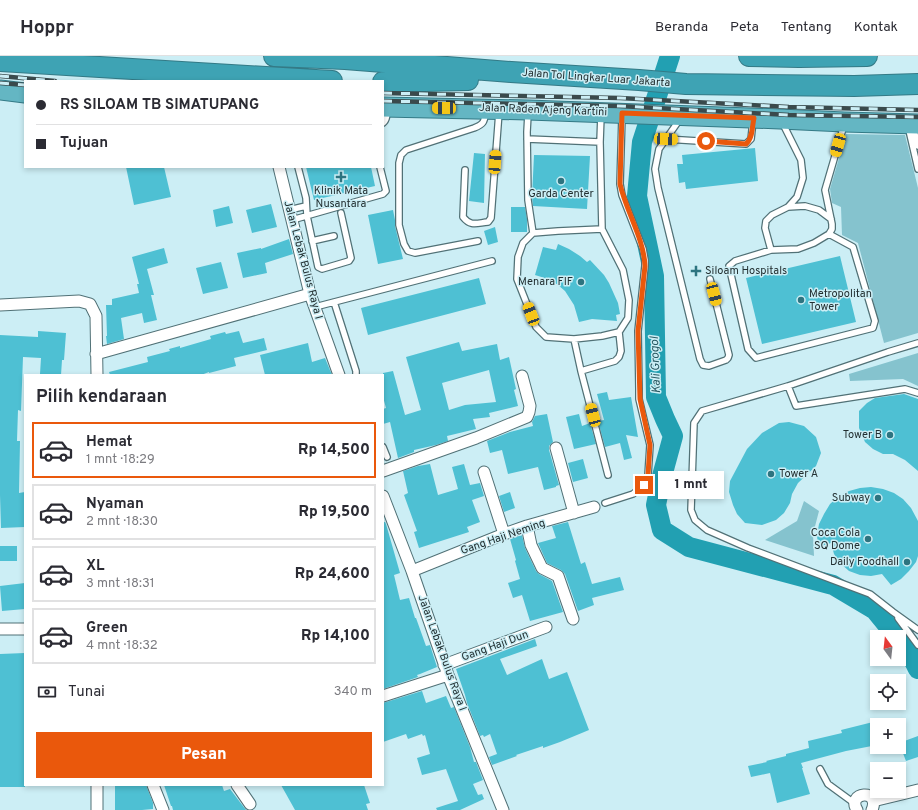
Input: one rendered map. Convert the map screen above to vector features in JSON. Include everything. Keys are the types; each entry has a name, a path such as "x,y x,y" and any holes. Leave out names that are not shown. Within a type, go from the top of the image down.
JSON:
{"highway":[{"name":"Jalan Tol Lingkar Luar Jakarta","path":"274,56 345,59 686,84 854,86 918,84"},
{"path":"749,56 867,56"},
{"path":"854,56 854,86"},
{"path":"0,61 315,80"},
{"path":"384,82 478,80 511,72"},
{"path":"0,90 24,93"},
{"name":"Jalan Raden Ajeng Kartini","path":"384,112 493,109 660,114 678,122 780,118 913,124"}],"street":[{"name":"Jalan Lebak Bulus Raya I","path":"279,168 310,294 339,374"},
{"path":"96,354 310,294"},
{"path":"0,305 79,301 90,304 96,316 97,374"},
{"path":"384,471 476,438 526,417 530,406 522,376"},
{"path":"556,448 574,513"},
{"path":"484,472 504,534"},
{"name":"Jalan Lebak Bulus Raya I","path":"384,499 412,571 446,670 503,810"},
{"name":"Gang Haji Neming","path":"412,571 526,526 600,505"},
{"path":"526,526 531,545 542,568 558,576 573,619"},
{"name":"Gang Haji Dun","path":"384,696 546,627"},
{"path":"0,629 24,629"},
{"path":"97,786 97,810"},
{"path":"153,786 163,810"},
{"path":"238,786 250,804"},
{"path":"855,806 857,798 861,795 870,797 873,805 918,790"}],"lane":[{"path":"465,170 463,217 467,222 472,224 488,222 491,218 497,120 493,109"},
{"path":"478,241 415,253 408,251 404,244 399,225 399,163 401,155 406,150 481,125 493,109"},
{"path":"528,110 528,200 533,233"},
{"path":"602,112 600,142 602,229 623,270 629,300 628,318 618,332 602,336 574,339 546,337 536,326 517,278 518,257 523,243 533,233 602,229"},
{"path":"600,505 633,494 644,485 648,475 650,445 639,394 638,331 645,260 643,249 622,195 620,184 625,113"},
{"path":"666,139 746,144 751,139 754,118"},
{"path":"771,250 765,228 766,221 772,215 788,206 797,197 803,178 801,160 780,118"},
{"path":"678,122 659,149 655,169 658,188 700,359 703,365 709,366 726,360 729,355 710,279"},
{"path":"829,234 853,247 876,321 873,328 756,358 748,349 729,266 734,261 771,250 798,249 814,243 829,234 832,229 832,224 825,190 844,122"},
{"path":"913,124 918,146"},
{"path":"913,124 918,169"},
{"path":"527,139 600,142"},
{"path":"298,168 306,198 307,216 318,267 322,269 349,261 351,258 341,213"},
{"path":"290,215 307,216 383,194 386,191 380,168"},
{"path":"290,215 306,206"},
{"path":"788,206 805,206 819,210 831,219"},
{"path":"312,241 334,236"},
{"path":"315,307 492,261"},
{"path":"334,302 356,374"},
{"path":"581,371 615,361 620,357 621,352 618,332"},
{"path":"574,339 608,475"},
{"path":"918,343 788,386 702,411 694,423 691,510 695,520 707,530 748,548 870,594 918,630"},
{"path":"788,386 796,406 905,389 918,393"},
{"path":"384,450 387,457"},
{"path":"893,612 918,645"},
{"path":"820,769 828,784 855,806"}],"shaded area":[{"path":"846,134 905,135 918,188 918,333 884,343 858,243 842,235 841,207 832,203 830,189"},
{"path":"918,353 918,386 903,379 850,381 849,374"},
{"path":"804,501 819,511 813,534 814,556 765,540 797,521"}],"building":[{"path":"755,148 758,181 686,189 685,182 679,183 677,164 683,164 682,155"},
{"path":"474,153 485,154 484,203 469,201"},
{"name":"Garda Center","path":"534,155 590,156 587,209 533,206"},
{"path":"126,168 164,168 171,197 134,205"},
{"name":"Klinik Mata Nusantara","path":"306,168 371,168 375,186 314,200"},
{"path":"271,204 277,227 252,233 246,210"},
{"path":"229,206 233,223 216,227 213,210"},
{"path":"511,207 525,207 527,232 511,232"},
{"path":"393,210 395,226 403,259 378,264 368,215"},
{"path":"495,227 498,242 488,245 484,231"},
{"path":"289,239 293,254 265,263 267,273 243,278 237,253 261,249"},
{"name":"Menara FIF","path":"558,244 569,249 587,262 590,260 604,275 618,303 620,314 616,315 617,321 592,319 579,322 574,305 565,291 551,280 535,275 543,247 556,250"},
{"path":"164,248 168,263 147,269 154,295 151,295 157,320 144,323 142,313 121,318 124,339 107,344 106,305 112,305 112,299 139,293 137,284 139,284 132,257"},
{"name":"Metropolitan Tower","path":"840,256 856,322 762,344 746,278"},
{"path":"221,262 228,288 203,294 196,268"},
{"path":"479,278 486,304 368,335 361,308"},
{"path":"38,331 66,333 64,360 62,360 61,374 40,374 41,358 23,357 21,411 18,410 17,441 20,441 19,493 24,492 24,527 1,528 0,335 38,337"},
{"path":"239,331 243,343 264,338 267,350 234,358 236,366 204,374 110,374 109,372 148,362 147,357 170,351 169,349 180,346 180,348 211,339 210,336 225,332 226,334"},
{"path":"459,342 462,351 497,344 500,360 509,357 518,406 489,413 490,417 473,419 476,429 447,436 448,441 414,450 414,452 398,458 390,422 384,424 384,409 386,408 384,401 383,373 393,371 405,415 421,410 406,357","holes":["489,370 496,402 465,405 449,410 442,383"]},
{"path":"308,343 312,362 325,358 332,374 265,374 260,355"},
{"path":"607,392 609,400 631,397 638,437 626,435 632,458 624,460 620,443 605,447 598,421 604,420 597,394"},
{"name":"Tower B","path":"904,394 918,399 918,471 905,460 893,454 883,454 873,449 865,442 859,428 859,411 867,403 875,398"},
{"path":"547,414 553,442 549,446 549,450 559,485 544,490 538,467 508,474 502,450 490,453 487,441 510,432 533,426 532,422 535,416"},
{"path":"579,414 582,426 590,423 596,444 574,449 566,417"},
{"name":"Tower A","path":"789,422 804,426 816,437 821,453 816,466 798,483 792,494 790,503 784,513 776,520 762,525 745,523 737,514 733,505 729,492 730,481 747,449 762,433 779,423"},
{"path":"583,459 588,478 573,482 568,463"},
{"path":"430,464 438,495 458,489 452,467 464,464 470,485 480,483 484,496 472,500 480,522 467,527 469,532 419,548 414,532 417,531 404,495 408,493 403,471"},
{"name":"Coca Cola SQ Dome","path":"871,487 894,493 903,499 911,508 918,521 918,556 916,562 901,579 891,585 882,574 871,576 860,575 849,571 840,563 834,554 831,543 818,547 817,535 819,524 830,504 839,496 849,491"},
{"path":"510,492 515,508 504,512 499,496"},
{"path":"384,522 386,524 400,573 394,575 400,600 409,598 426,646 430,645 437,667 417,675 418,677 384,689"},
{"path":"568,522 581,564 585,562 592,584 620,577 624,590 592,598 594,605 578,611 565,574 561,570 547,563 538,543 556,538 552,526"},
{"path":"522,535 525,548 536,571 552,581 563,612 530,621 522,595 513,598 508,583 520,579 510,539"},
{"path":"0,546 17,546 17,561 0,561"},
{"path":"24,583 24,609 2,611 0,586"},
{"path":"535,639 537,646 500,659 507,675 542,659 549,679 567,672 589,730 560,742 516,755 517,756 492,765 489,757 497,754 490,734 484,737 483,735 480,736 456,669"},
{"path":"24,653 25,787 0,787 0,654"},
{"path":"422,691 426,703 446,696 451,708 454,707 470,747 474,762 476,762 483,780 473,784 478,795 482,794 484,799 460,810 437,810 436,808 458,801 446,769 422,775 417,758 430,754 425,735 423,736 422,734 408,739 406,734 384,742 384,703"},
{"path":"870,723 870,746 801,763 810,794 777,803 770,773 751,777 748,766 767,762 766,761 786,756 786,754 809,748 808,741 842,733 841,730"},
{"path":"918,736 918,757 906,761 903,754 906,754 906,740"},
{"path":"115,786 146,786 153,803 153,809 115,810"},
{"path":"164,786 222,786 224,791 230,789 246,810 173,810"},
{"path":"282,786 364,786 370,803 366,804 368,810 295,810"}],"waterway":[{"name":"Kali Grogol","path":"670,56 642,142 637,196 654,276 656,397 673,436 656,505 662,530 689,547 833,585 875,610 891,630"},
{"name":"Kali Grogol","path":"906,648 918,669"}],"railway":[{"path":"0,76 44,80"},
{"path":"0,83 24,85"},
{"path":"384,93 620,98 789,107 918,110"},
{"path":"384,101 619,106 789,115 918,117"}],"place":[{"name":"Klinik Mata Nusantara","path":"341,177"},
{"name":"Garda Center","path":"561,181"},
{"name":"Siloam Hospitals","path":"696,271"},
{"name":"Menara FIF","path":"581,282"},
{"name":"Metropolitan Tower","path":"801,300"},
{"name":"Tower B","path":"890,435"},
{"name":"Tower A","path":"771,474"},
{"name":"Subway","path":"878,498"},
{"name":"Coca Cola SQ Dome","path":"868,539"},
{"name":"Daily Foodhall","path":"907,562"}],"route":[{"path":"644,485 648,475 650,445 640,399 638,331 645,260 643,249 622,195 620,184 622,113 754,118 751,139 746,144 706,141"}]}
